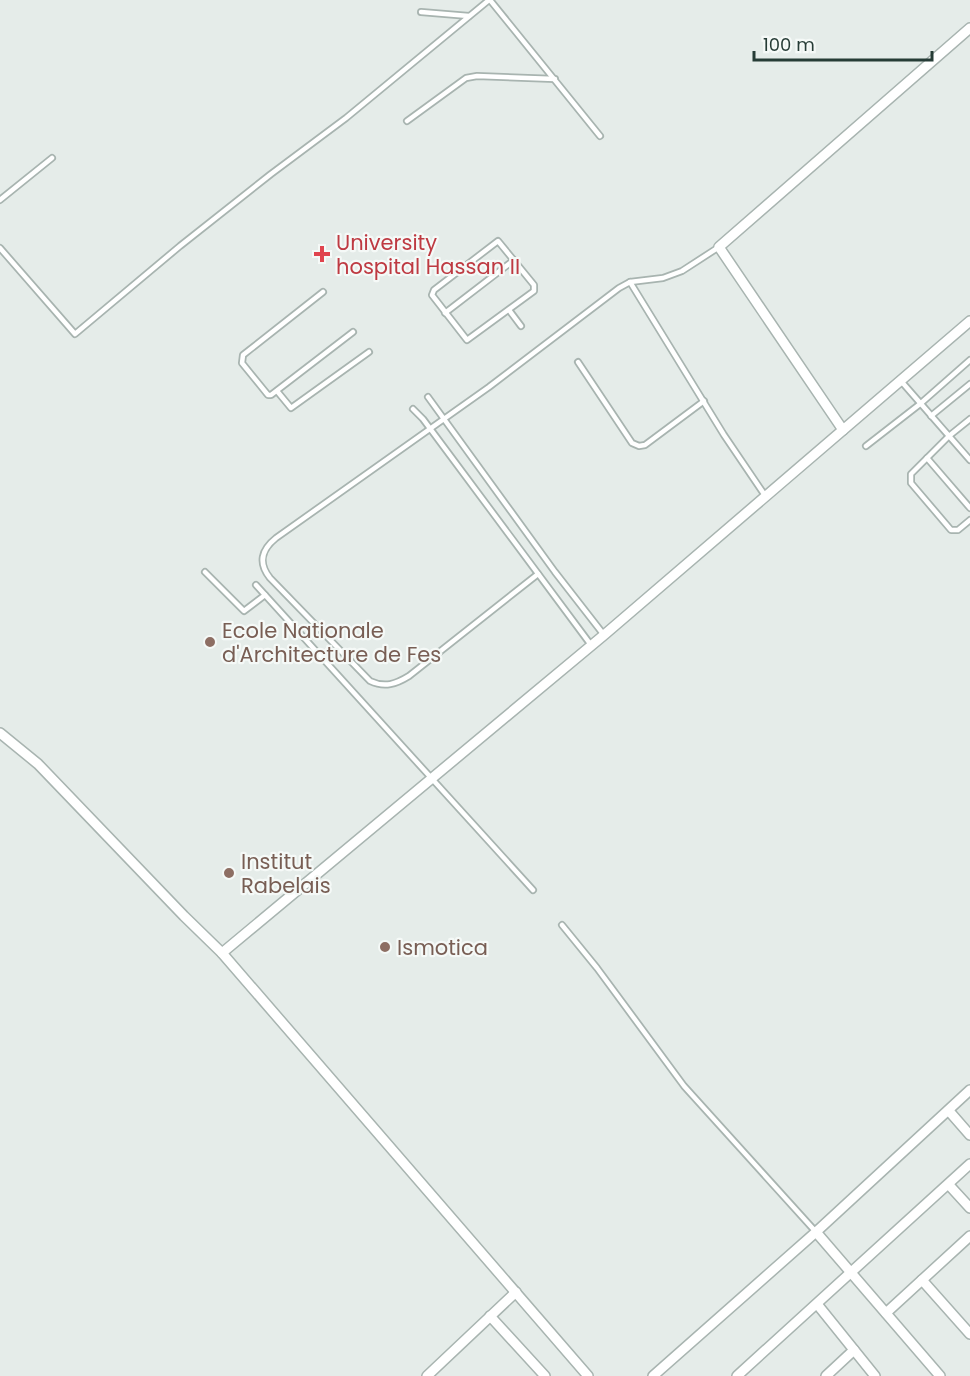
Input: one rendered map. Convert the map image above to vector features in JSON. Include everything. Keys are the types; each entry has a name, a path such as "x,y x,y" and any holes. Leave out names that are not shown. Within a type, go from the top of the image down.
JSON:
{"street":[{"path":"843,430 719,247 970,28"},
{"path":"956,40 970,38"},
{"path":"222,953 604,635 970,321"},
{"path":"0,733 38,764 222,953 588,1376"},
{"path":"653,1376 816,1232 970,1090"},
{"path":"949,1111 970,1135"},
{"path":"737,1376 852,1274 970,1164"},
{"path":"949,1185 970,1208"},
{"path":"816,1232 940,1376"},
{"path":"886,1313 970,1236"},
{"path":"922,1280 970,1334"},
{"path":"427,1376 516,1292"},
{"path":"817,1304 875,1376"},
{"path":"490,1316 545,1376"},
{"path":"826,1376 854,1350"}],"lane":[{"path":"0,248 75,334 180,246 346,118 490,0 600,136"},
{"path":"421,12 469,16"},
{"path":"406,122 466,78 477,75 555,79"},
{"path":"0,200 52,158"},
{"path":"495,242 501,243 535,288 509,310 467,340 434,298 434,290 495,242"},
{"path":"538,574 409,676 400,682 388,685 370,681 264,571 262,555 272,541 489,387 608,295 630,282 663,278 682,272 719,247"},
{"path":"445,314 514,260"},
{"path":"630,282 766,497"},
{"path":"323,292 243,355 242,363 268,395 277,391 354,332"},
{"path":"509,310 521,326"},
{"path":"277,391 288,406 291,408 297,406 369,352"},
{"path":"866,446 920,404 970,360"},
{"path":"578,362 632,443 639,446 704,401"},
{"path":"901,381 970,460"},
{"path":"931,416 970,384"},
{"path":"428,397 561,580 604,635"},
{"path":"413,409 591,645"},
{"path":"970,419 949,436 911,474 910,483 951,530 958,531 970,520"},
{"path":"927,458 970,508"},
{"path":"205,572 244,611 265,596"},
{"path":"550,590 561,580"},
{"path":"256,585 533,890"},
{"path":"562,926 597,968 684,1086 816,1232"}],"place":[{"name":"University hospital Hassan II","path":"322,254"},
{"name":"Ecole Nationale d'Architecture de Fes","path":"210,642"},
{"name":"Institut Rabelais","path":"229,873"},
{"name":"Ismotica","path":"385,947"}]}
